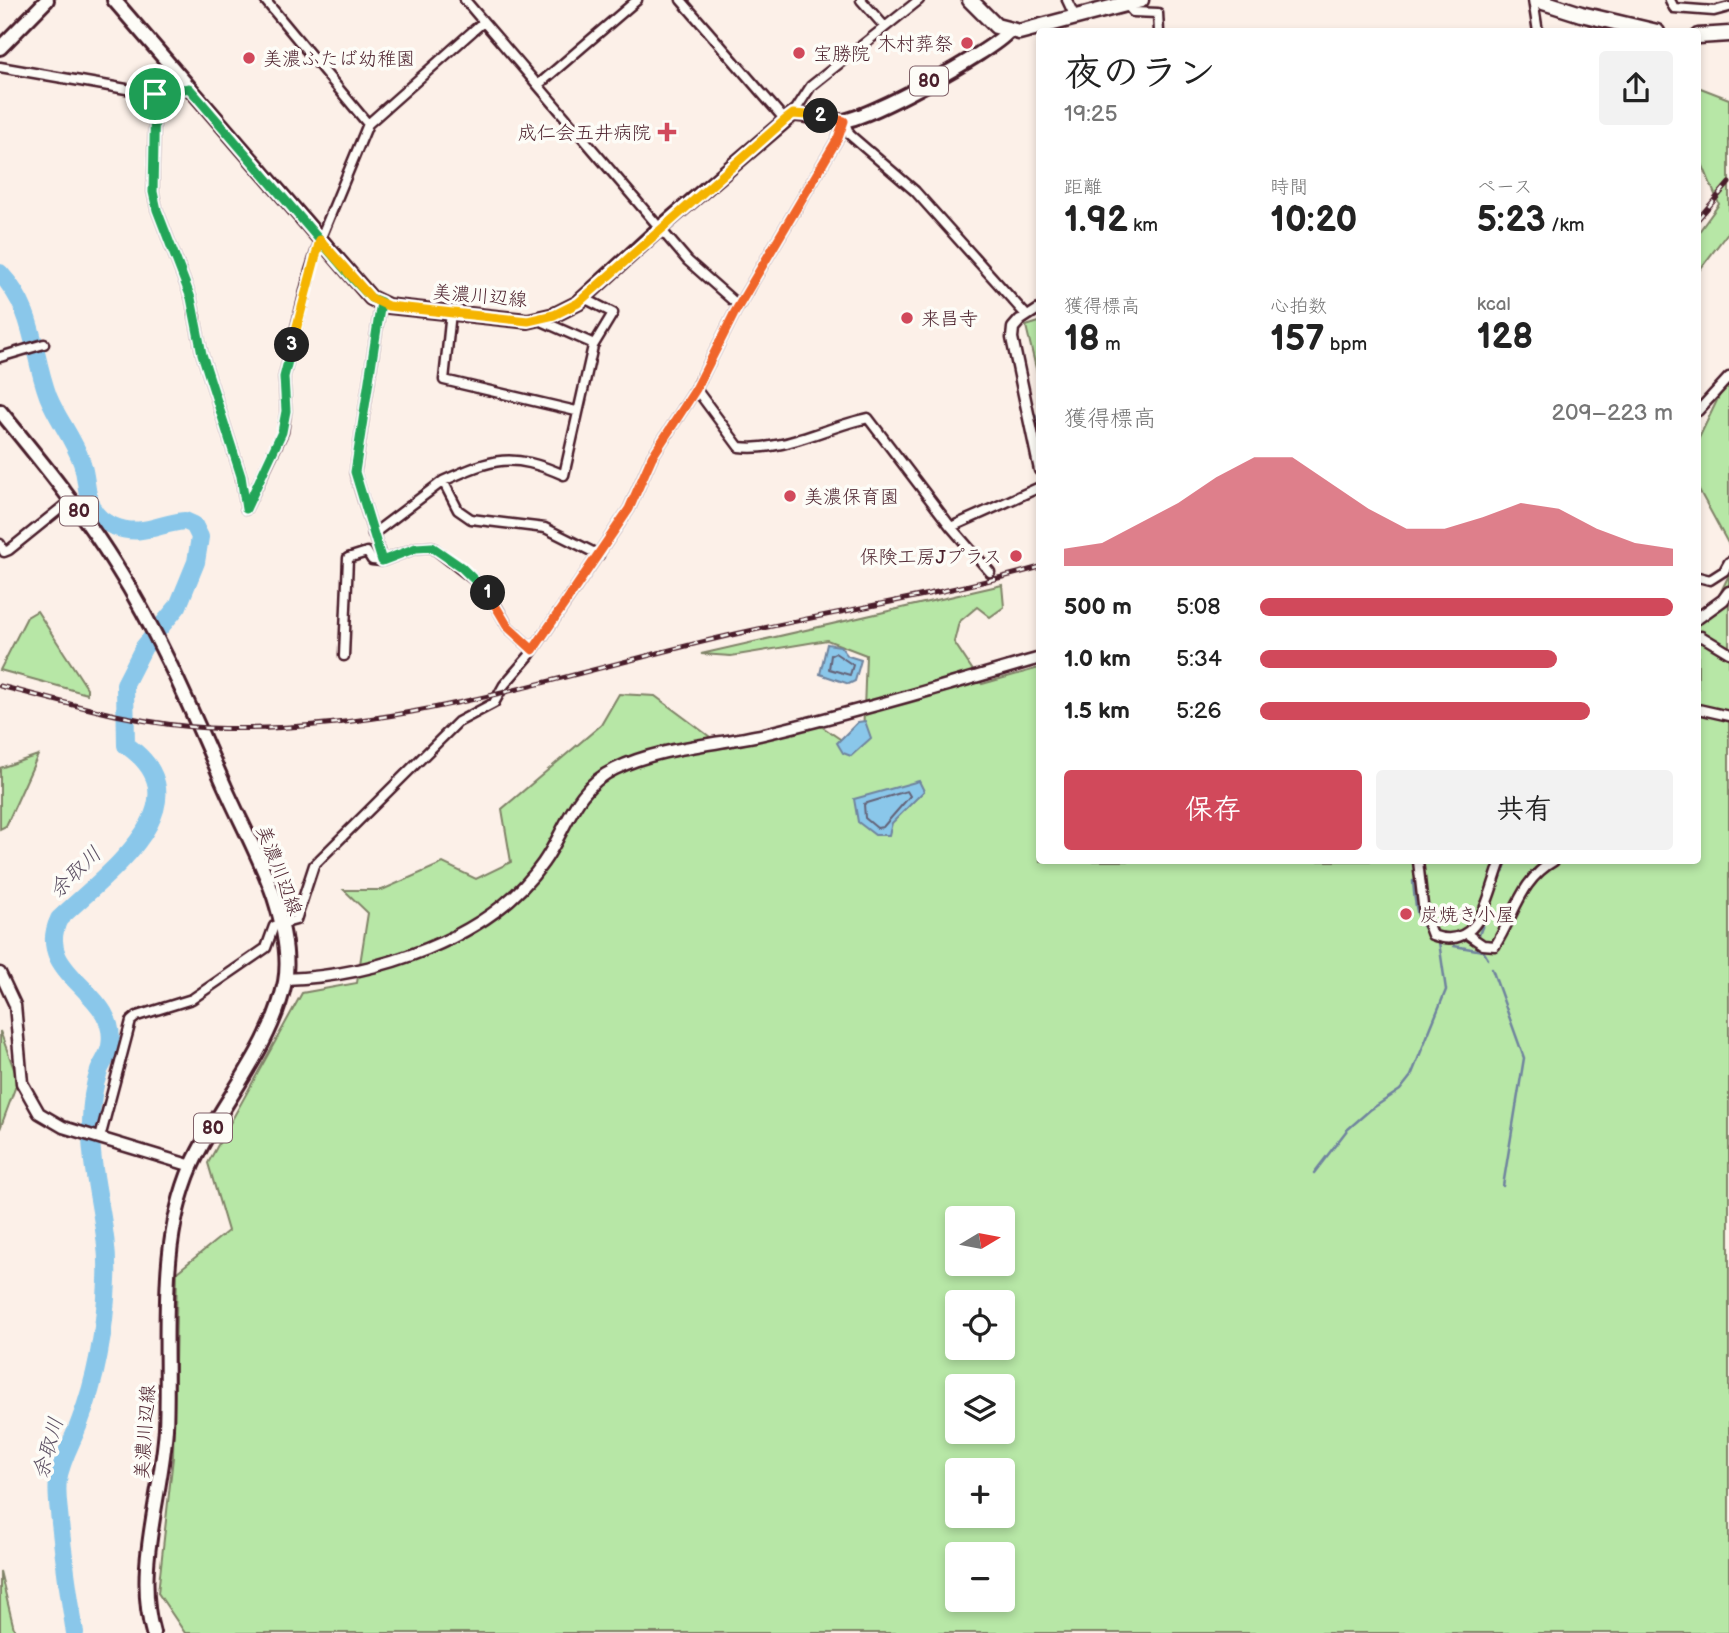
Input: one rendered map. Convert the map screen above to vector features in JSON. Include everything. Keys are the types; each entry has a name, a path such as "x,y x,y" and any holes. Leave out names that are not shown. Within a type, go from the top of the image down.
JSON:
{"highway":[{"path":"970,0 987,19 1008,32 1036,33"},
{"path":"1050,28 1075,17 1141,0"},
{"path":"1535,0 1640,28"},
{"path":"1701,36 1729,34"}],"main road":[{"path":"0,48 47,0"},
{"path":"114,0 354,280 371,298 381,302"},
{"name":"80","path":"789,117 844,121 874,110 983,52 1001,41 1008,32"},
{"name":"美濃川辺線","path":"381,302 528,321 554,315 583,298 789,117"},
{"name":"美濃川辺線","path":"0,411 71,500 113,561 146,619 273,895 282,925 285,979 273,1025 192,1166 174,1219 168,1262 165,1436 146,1585 148,1614 153,1633"}],"street":[{"path":"265,0 368,124"},
{"path":"465,0 688,261 739,306"},
{"path":"538,85 637,0"},
{"path":"681,0 789,117 811,86 919,0"},
{"path":"861,0 885,27"},
{"path":"1067,0 1075,17"},
{"path":"1535,0 1538,28"},
{"path":"1670,0 1674,8 1714,11 1729,6 1727,0"},
{"path":"1126,4 1133,12 1158,13 1159,28"},
{"path":"155,94 153,192 157,210 191,298 202,354 241,476 246,509 282,432 286,411 284,377 320,240 368,124 483,22"},
{"path":"0,66 155,94 189,88"},
{"path":"94,1136 131,1021 137,1016 192,999 266,948 274,926 296,920 314,865 458,722 494,704 504,685 533,650 629,509 652,457 696,389 739,306 838,138 844,121"},
{"path":"844,121 850,135 915,191 1024,318"},
{"path":"373,534 443,481 479,465 503,460 530,460 564,475 576,411 594,344 612,313 583,298"},
{"path":"381,302 355,472 382,561"},
{"path":"1036,310 1013,328 1012,338 1036,451"},
{"path":"451,312 444,380 576,411"},
{"path":"541,318 544,323 594,344"},
{"path":"0,357 44,344"},
{"path":"1701,408 1729,377"},
{"path":"696,389 739,447 752,448 806,439 868,418 989,572"},
{"path":"443,481 458,510 471,519 545,528 599,555"},
{"path":"951,527 1036,489"},
{"path":"0,544 4,552 9,550 71,500"},
{"path":"344,656 348,558 366,552 372,560 382,561 416,548 432,547 487,590 508,627 533,650"},
{"path":"1701,578 1710,580 1724,571 1729,562"},
{"path":"1701,616 1723,600 1729,592"},
{"path":"1701,636 1729,653"},
{"path":"1026,662 1036,655"},
{"path":"285,979 397,961 428,950 463,931 528,883 544,862 581,795 596,779 616,768 641,759 760,735 870,708 1036,659"},
{"path":"1701,710 1729,716"},
{"path":"1418,864 1424,914 1432,935 1447,940 1467,934 1476,925 1500,864"},
{"path":"1467,934 1483,945 1495,946 1511,922 1524,887 1551,864"},
{"path":"0,973 15,1005 22,1083 39,1114 51,1123 192,1166"}],"green space":[{"path":"1701,88 1729,99 1729,231 1701,268 1701,229 1719,204 1701,161"},
{"path":"1036,323 1036,368 1026,326"},
{"path":"1729,384 1729,545 1701,494 1701,434 1723,388"},
{"path":"1729,575 1729,1633 185,1633 158,1593 173,1457 177,1272 228,1231 208,1163 302,993 357,983 368,913 344,890 382,890 443,863 476,879 511,862 502,809 601,725 619,694 655,696 725,748 821,726 849,745 863,737 866,655 827,640 731,656 701,654 1002,585 1004,607 990,617 977,607 959,622 954,642 982,684 1036,669 1036,864 1701,864 1701,622 1710,614"},
{"path":"37,611 87,688 87,694 0,670 27,617"},
{"path":"38,755 6,826 0,829 0,768"},
{"path":"0,1031 18,1080 0,1129"},
{"path":"0,1571 15,1633 0,1633"}],"water":[{"path":"827,644 840,646 848,656 861,660 855,681 849,684 820,674"},
{"path":"865,721 871,738 851,756 843,753 837,743 858,722"},
{"path":"919,781 924,791 892,823 889,835 875,835 858,822 854,799"}],"waterway":[{"name":"余取川","path":"0,273 12,288 27,317 48,396 79,454 89,499 96,514 113,526 133,531 185,521 194,525 200,537 196,562 178,606 144,647 125,684 126,745 149,767 157,790 154,814 141,837 122,860 59,919 54,939 57,955 66,970 102,1011 110,1027 110,1046 97,1077 91,1116 93,1162 107,1261 104,1316 91,1387 57,1485 75,1633"},
{"path":"1479,935 1506,864"},
{"path":"1413,881 1416,909 1422,926 1434,939 1443,943"},
{"path":"1314,1173 1347,1130 1370,1110 1400,1090 1411,1076 1446,990 1439,942"},
{"path":"1454,946 1483,951 1488,959"},
{"path":"1492,969 1524,1058 1503,1186"}],"railway":[{"path":"1701,216 1729,183"},
{"path":"0,686 103,712 182,726 277,728 343,722 471,700 727,636 962,587 1036,568"}],"place":[{"name":"木村葬祭","path":"967,43"},
{"name":"宝勝院","path":"799,53"},
{"name":"美濃ふたば幼稚園","path":"249,58"},
{"name":"成仁会五井病院","path":"667,132"},
{"name":"来昌寺","path":"907,318"},
{"name":"美濃保育園","path":"790,496"},
{"name":"保険工房Jプラス","path":"1016,556"},
{"name":"炭焼き小屋","path":"1406,914"}],"route":[{"path":"155,94 153,192 173,258 191,298 202,354 241,476 246,509 282,432 286,411 284,377 320,240 371,298 388,306 528,321 554,315 578,303 661,227 793,114 813,114 844,121 838,138 735,312 696,389 641,476 629,509 533,650 519,640 508,627 487,590 461,567 432,547 416,548 387,556 382,561 355,472 381,302 371,298 354,280 320,240 189,88 155,94"}]}
